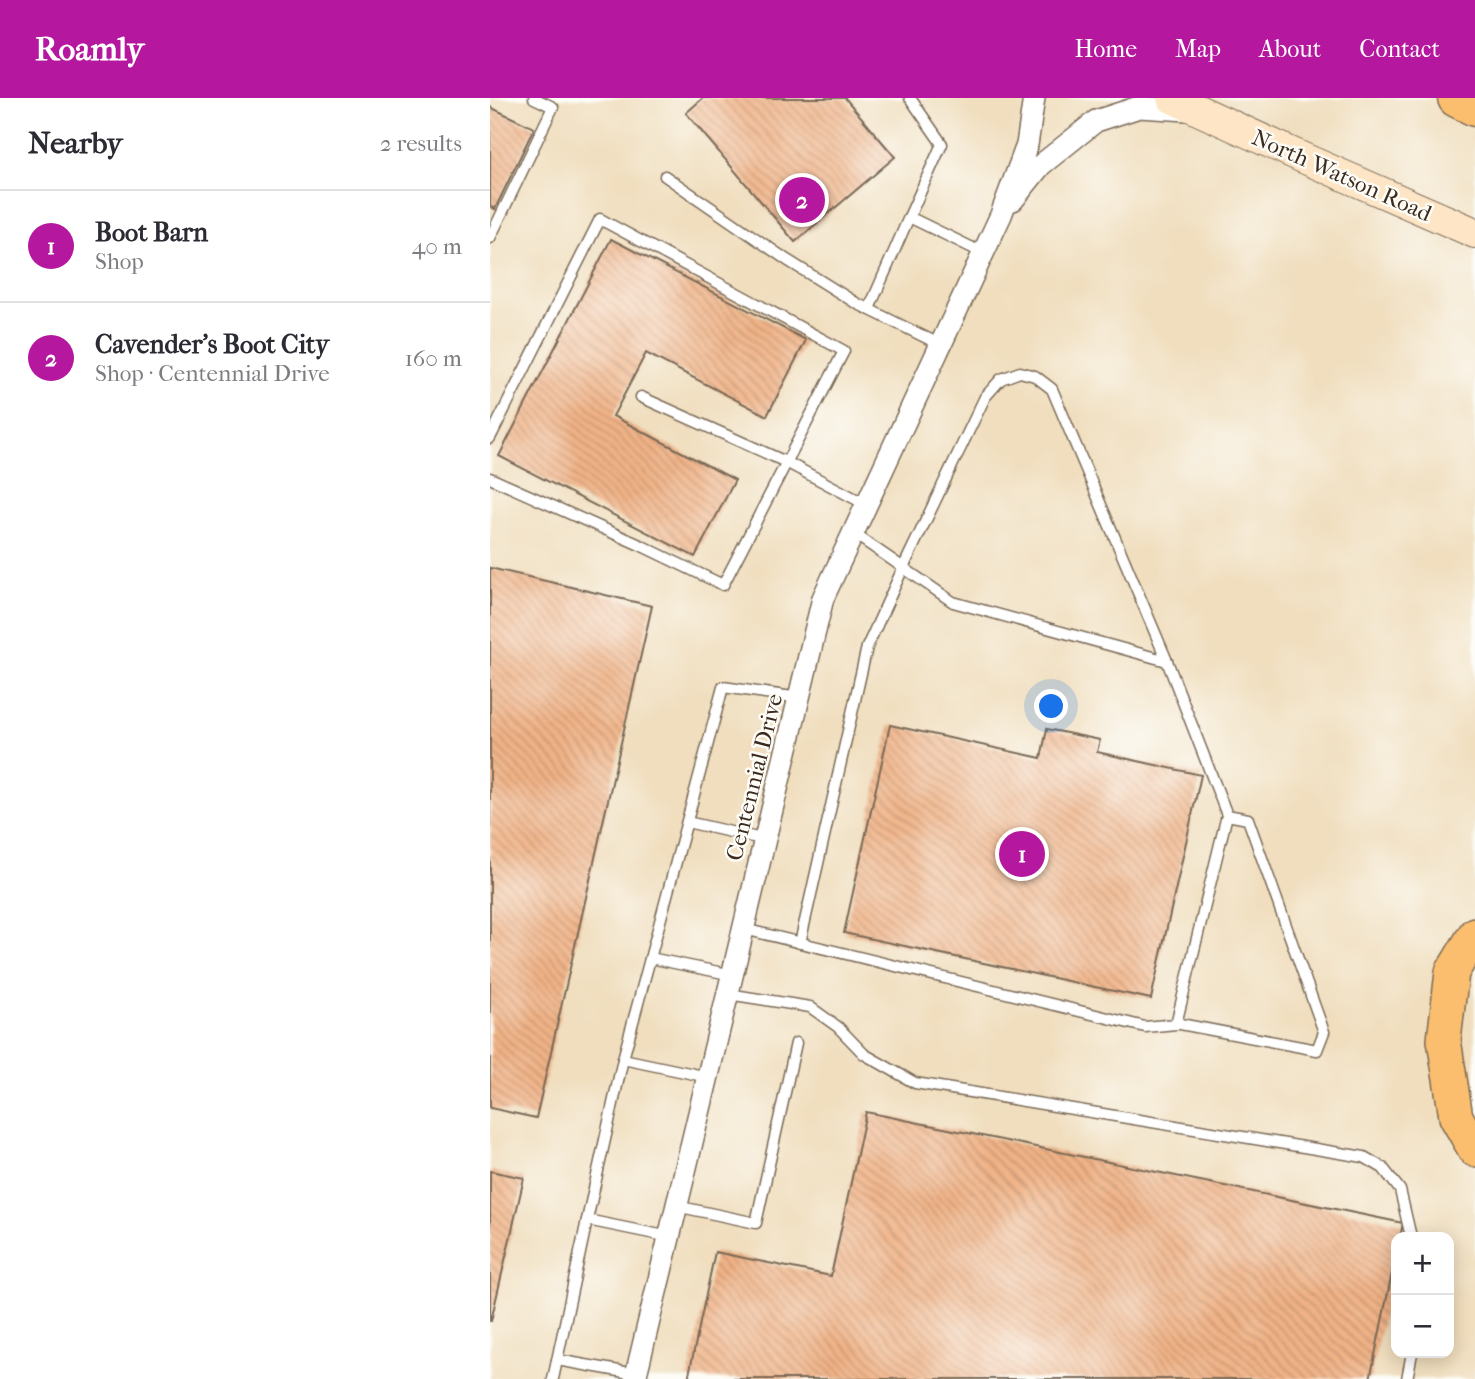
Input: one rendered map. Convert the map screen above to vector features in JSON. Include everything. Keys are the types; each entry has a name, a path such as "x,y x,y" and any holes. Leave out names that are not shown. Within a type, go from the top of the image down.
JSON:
{"highway":[{"path":"1458,98 1475,107"}],"main road":[{"name":"North Watson Road","path":"1172,98 1301,158 1475,233"},
{"path":"1475,934 1452,972 1444,1040 1456,1117 1475,1150"}],"street":[{"name":"Centennial Drive","path":"636,1377 823,598 1001,215 1027,145 1034,98"},
{"name":"Centennial Drive","path":"1001,215 1041,165 1096,121 1139,107 1199,111"}],"lane":[{"path":"490,238 553,107 534,98"},
{"path":"869,309 942,145 910,98"},
{"path":"665,176 787,260 869,309 941,345"},
{"path":"909,217 984,253"},
{"path":"490,438 600,219 844,352 723,585 490,478"},
{"path":"800,943 867,647 985,397 1001,379 1020,372 1035,376 1052,389 1167,662 1227,814 1175,1024"},
{"path":"641,397 786,463 867,505"},
{"path":"853,533 953,602 1167,662"},
{"path":"553,1379 623,1059 723,687 800,698"},
{"path":"744,929 1145,1027 1175,1024 1317,1050 1324,1032 1248,818 1227,814"},
{"path":"687,822 766,840"},
{"path":"650,958 810,1007 838,1027 864,1054 915,1083 1364,1157 1383,1168 1400,1189 1410,1232"},
{"path":"676,1206 756,1223 796,1043"},
{"path":"623,1059 708,1077"},
{"path":"587,1220 670,1237"},
{"path":"1407,1379 1411,1358"},
{"path":"557,1360 636,1377"}],"building":[{"path":"703,98 845,98 895,157 795,242 686,113"},
{"path":"490,107 534,128 495,209 490,206"},
{"path":"611,239 806,340 767,416 646,353 613,416 735,480 695,557 499,456"},
{"path":"490,568 652,606 536,1118 490,1108"},
{"path":"890,725 1041,758 1047,729 1100,740 1097,752 1201,775 1151,999 844,933"},
{"path":"866,1112 1403,1223 1401,1232 1391,1232 1391,1278 1370,1379 688,1379 715,1252 831,1276"},
{"path":"490,1171 524,1178 491,1321 490,1321"}],"place":[{"name":"Cavender's Boot City","path":"802,200"},
{"name":"Boot Barn","path":"1022,854"}]}
